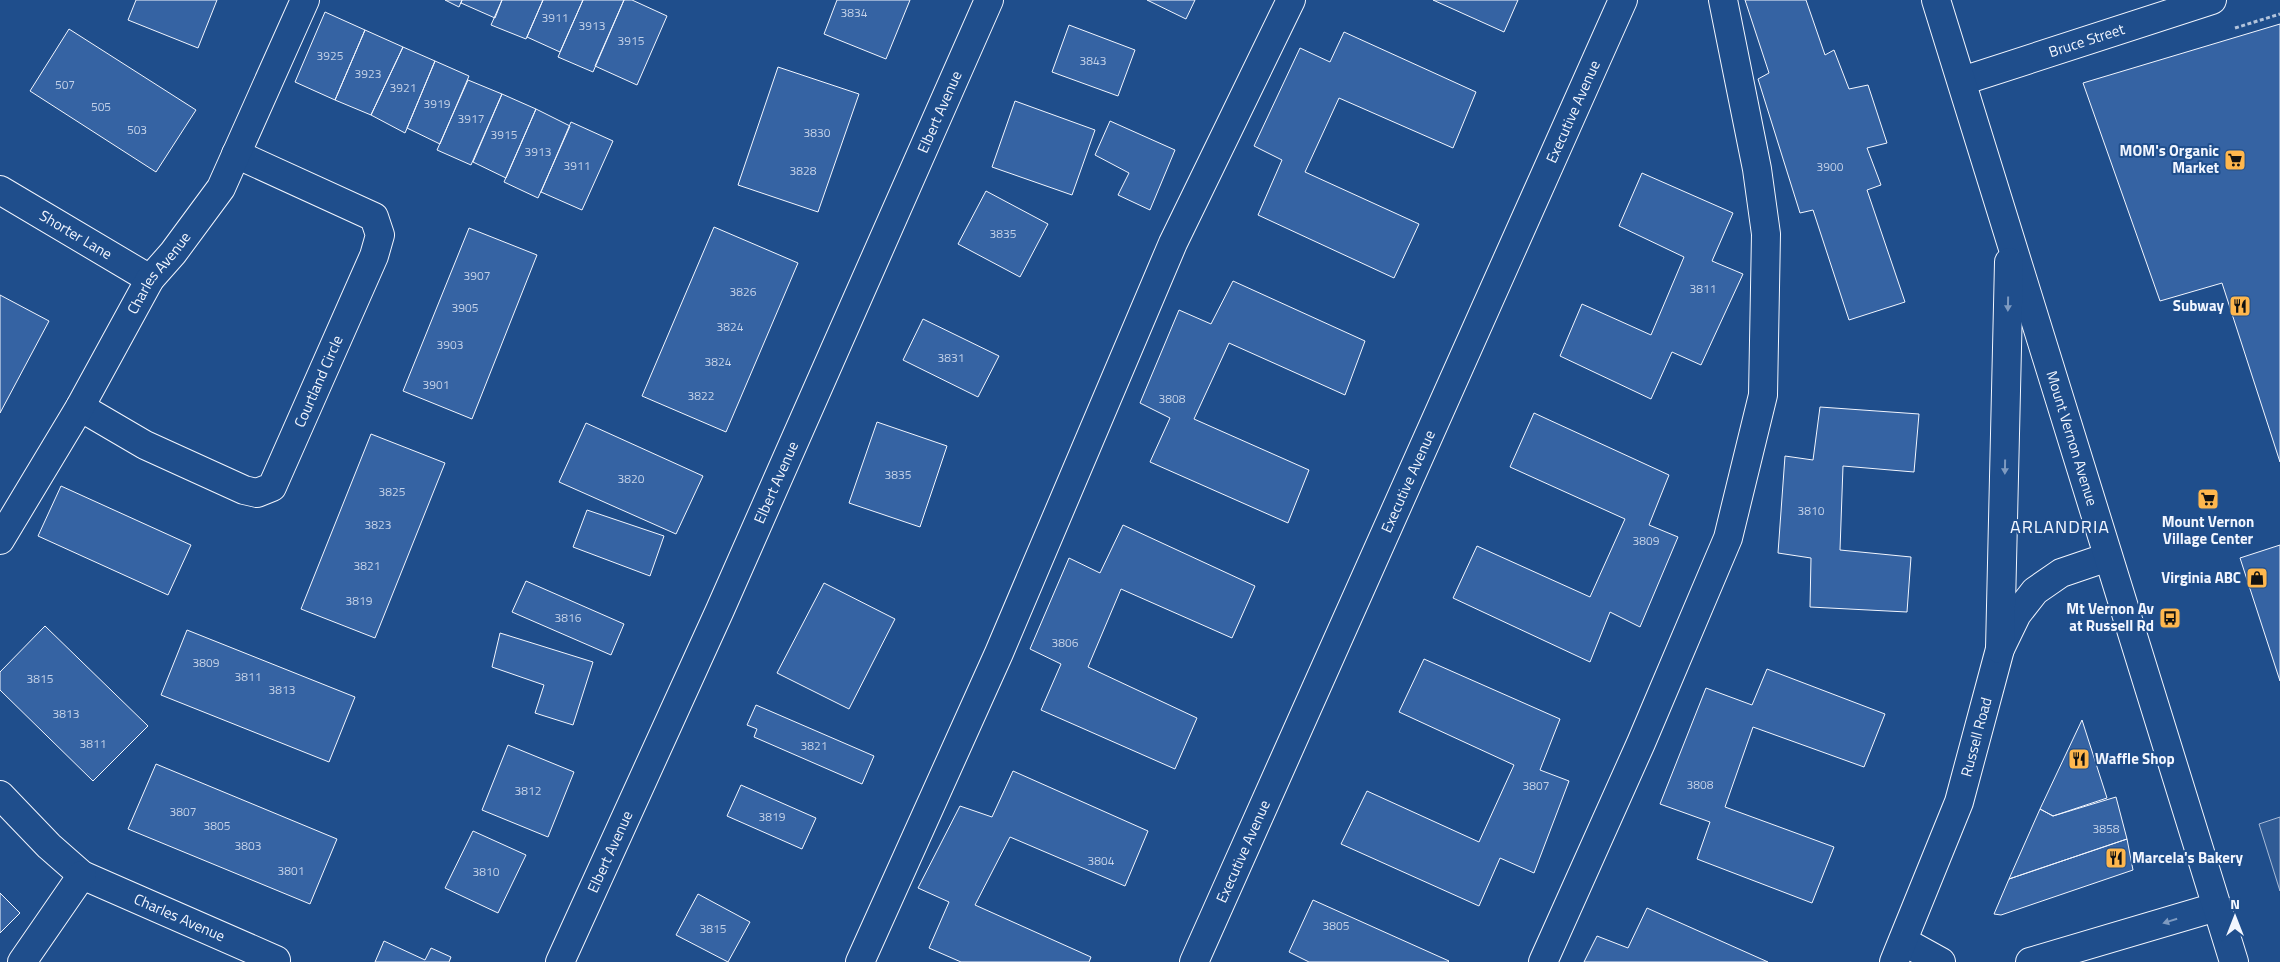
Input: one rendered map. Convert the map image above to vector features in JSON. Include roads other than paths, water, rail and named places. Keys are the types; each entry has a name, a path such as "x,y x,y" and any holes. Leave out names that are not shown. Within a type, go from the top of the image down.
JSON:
{"street":[{"name":"Charles Avenue","path":"0,540 80,407 150,279 173,253 220,188 305,0"},
{"name":"Elbert Avenue","path":"560,962 728,591 990,0"},
{"path":"860,962 999,653 1173,243 1291,0"},
{"name":"Executive Avenue","path":"1194,962 1623,0"},
{"path":"1543,962 1641,743 1728,538 1763,395 1766,234 1757,170 1723,0"},
{"name":"Mount Vernon Avenue","path":"1936,0 2234,962"},
{"name":"Bruce Street","path":"1962,81 2212,0"},
{"name":"Courtland Circle","path":"80,407 145,445 244,490 258,492 272,487 374,256 380,234 374,217 236,154"},
{"name":"Shorter Lane","path":"0,190 150,279"},
{"path":"2000,649 2009,238"},
{"name":"Russell Road","path":"1898,951 1959,802 2000,649 2017,614 2035,591 2061,573 2108,557"},
{"name":"Charles Avenue","path":"0,795 49,846 82,875 276,960"},
{"path":"22,962 82,875"},
{"path":"2030,962 2216,906"},
{"path":"1898,951 1941,962"}],"place":[{"name":"MOM's Organic Market","path":"2235,160"},
{"name":"Subway","path":"2240,306"},
{"name":"Mount Vernon Village Center","path":"2208,499"},
{"name":"Virginia ABC","path":"2257,578"},
{"name":"Mt Vernon Av at Russell Rd","path":"2170,618"},
{"name":"Waffle Shop","path":"2079,759"},
{"name":"Marcela's Bakery","path":"2116,858"}],"district":[{"name":"ARLANDRIA","path":"2060,527"}]}
